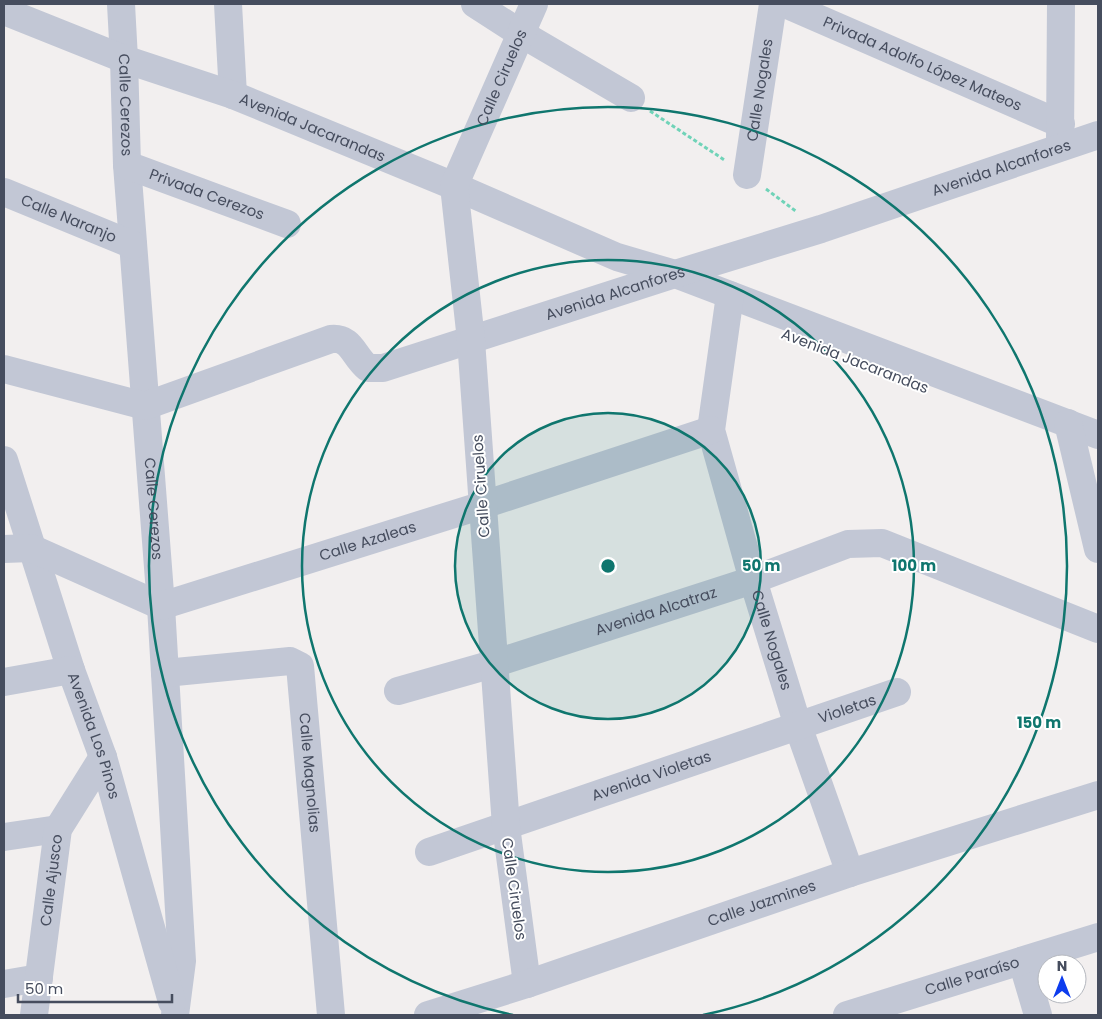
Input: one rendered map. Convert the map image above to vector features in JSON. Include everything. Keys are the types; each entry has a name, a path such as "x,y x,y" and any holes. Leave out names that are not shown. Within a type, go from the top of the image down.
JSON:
{"street":[{"name":"Calle Cerezos","path":"121,4 127,164 165,674 182,961 175,1015"},
{"path":"228,4 233,95"},
{"path":"475,4 520,33 631,98"},
{"name":"Calle Ciruelos","path":"527,984 506,826 471,340 454,186 534,4"},
{"name":"Calle Nogales","path":"747,175 773,4"},
{"name":"Privada Adolfo López Mateos","path":"785,4 1060,136"},
{"path":"1060,136 1061,4"},
{"name":"Avenida Jacarandas","path":"4,11 124,59 233,95 454,186 730,305 1071,433 1098,435"},
{"name":"Avenida Alcanfores","path":"145,406 340,338 346,342 359,361 368,368 383,368 821,229 1060,136 1098,135"},
{"name":"Privada Cerezos","path":"127,164 287,224"},
{"name":"Calle Naranjo","path":"4,192 133,245"},
{"name":"Calle Nogales","path":"730,305 711,430 753,580 798,726 850,873"},
{"path":"4,369 145,406"},
{"name":"Calle Azaleas","path":"160,606 483,505 711,430"},
{"name":"Avenida Jacarandas","path":"1071,433 1098,455"},
{"path":"1071,433 1098,549"},
{"name":"Avenida Los Pinos","path":"4,460 71,670 103,757 175,1015"},
{"name":"Avenida Alcatraz","path":"398,691 493,664 753,580 848,544 882,543 1098,629"},
{"path":"4,549 31,548 160,606"},
{"name":"Calle Magnolias","path":"165,674 290,661 300,666 331,1015"},
{"path":"4,682 71,670"},
{"name":"Violetas","path":"798,726 897,692"},
{"name":"Avenida Violetas","path":"429,852 798,726"},
{"name":"Calle Ajusco","path":"34,1015 58,829 103,757"},
{"name":"Calle Jazmines","path":"428,1015 527,984 850,873 1098,795"},
{"path":"4,837 58,829"},
{"name":"Calle Paraíso","path":"846,1015 1098,938"},
{"path":"1022,961 1038,1015"},
{"path":"4,984 39,978"}]}
